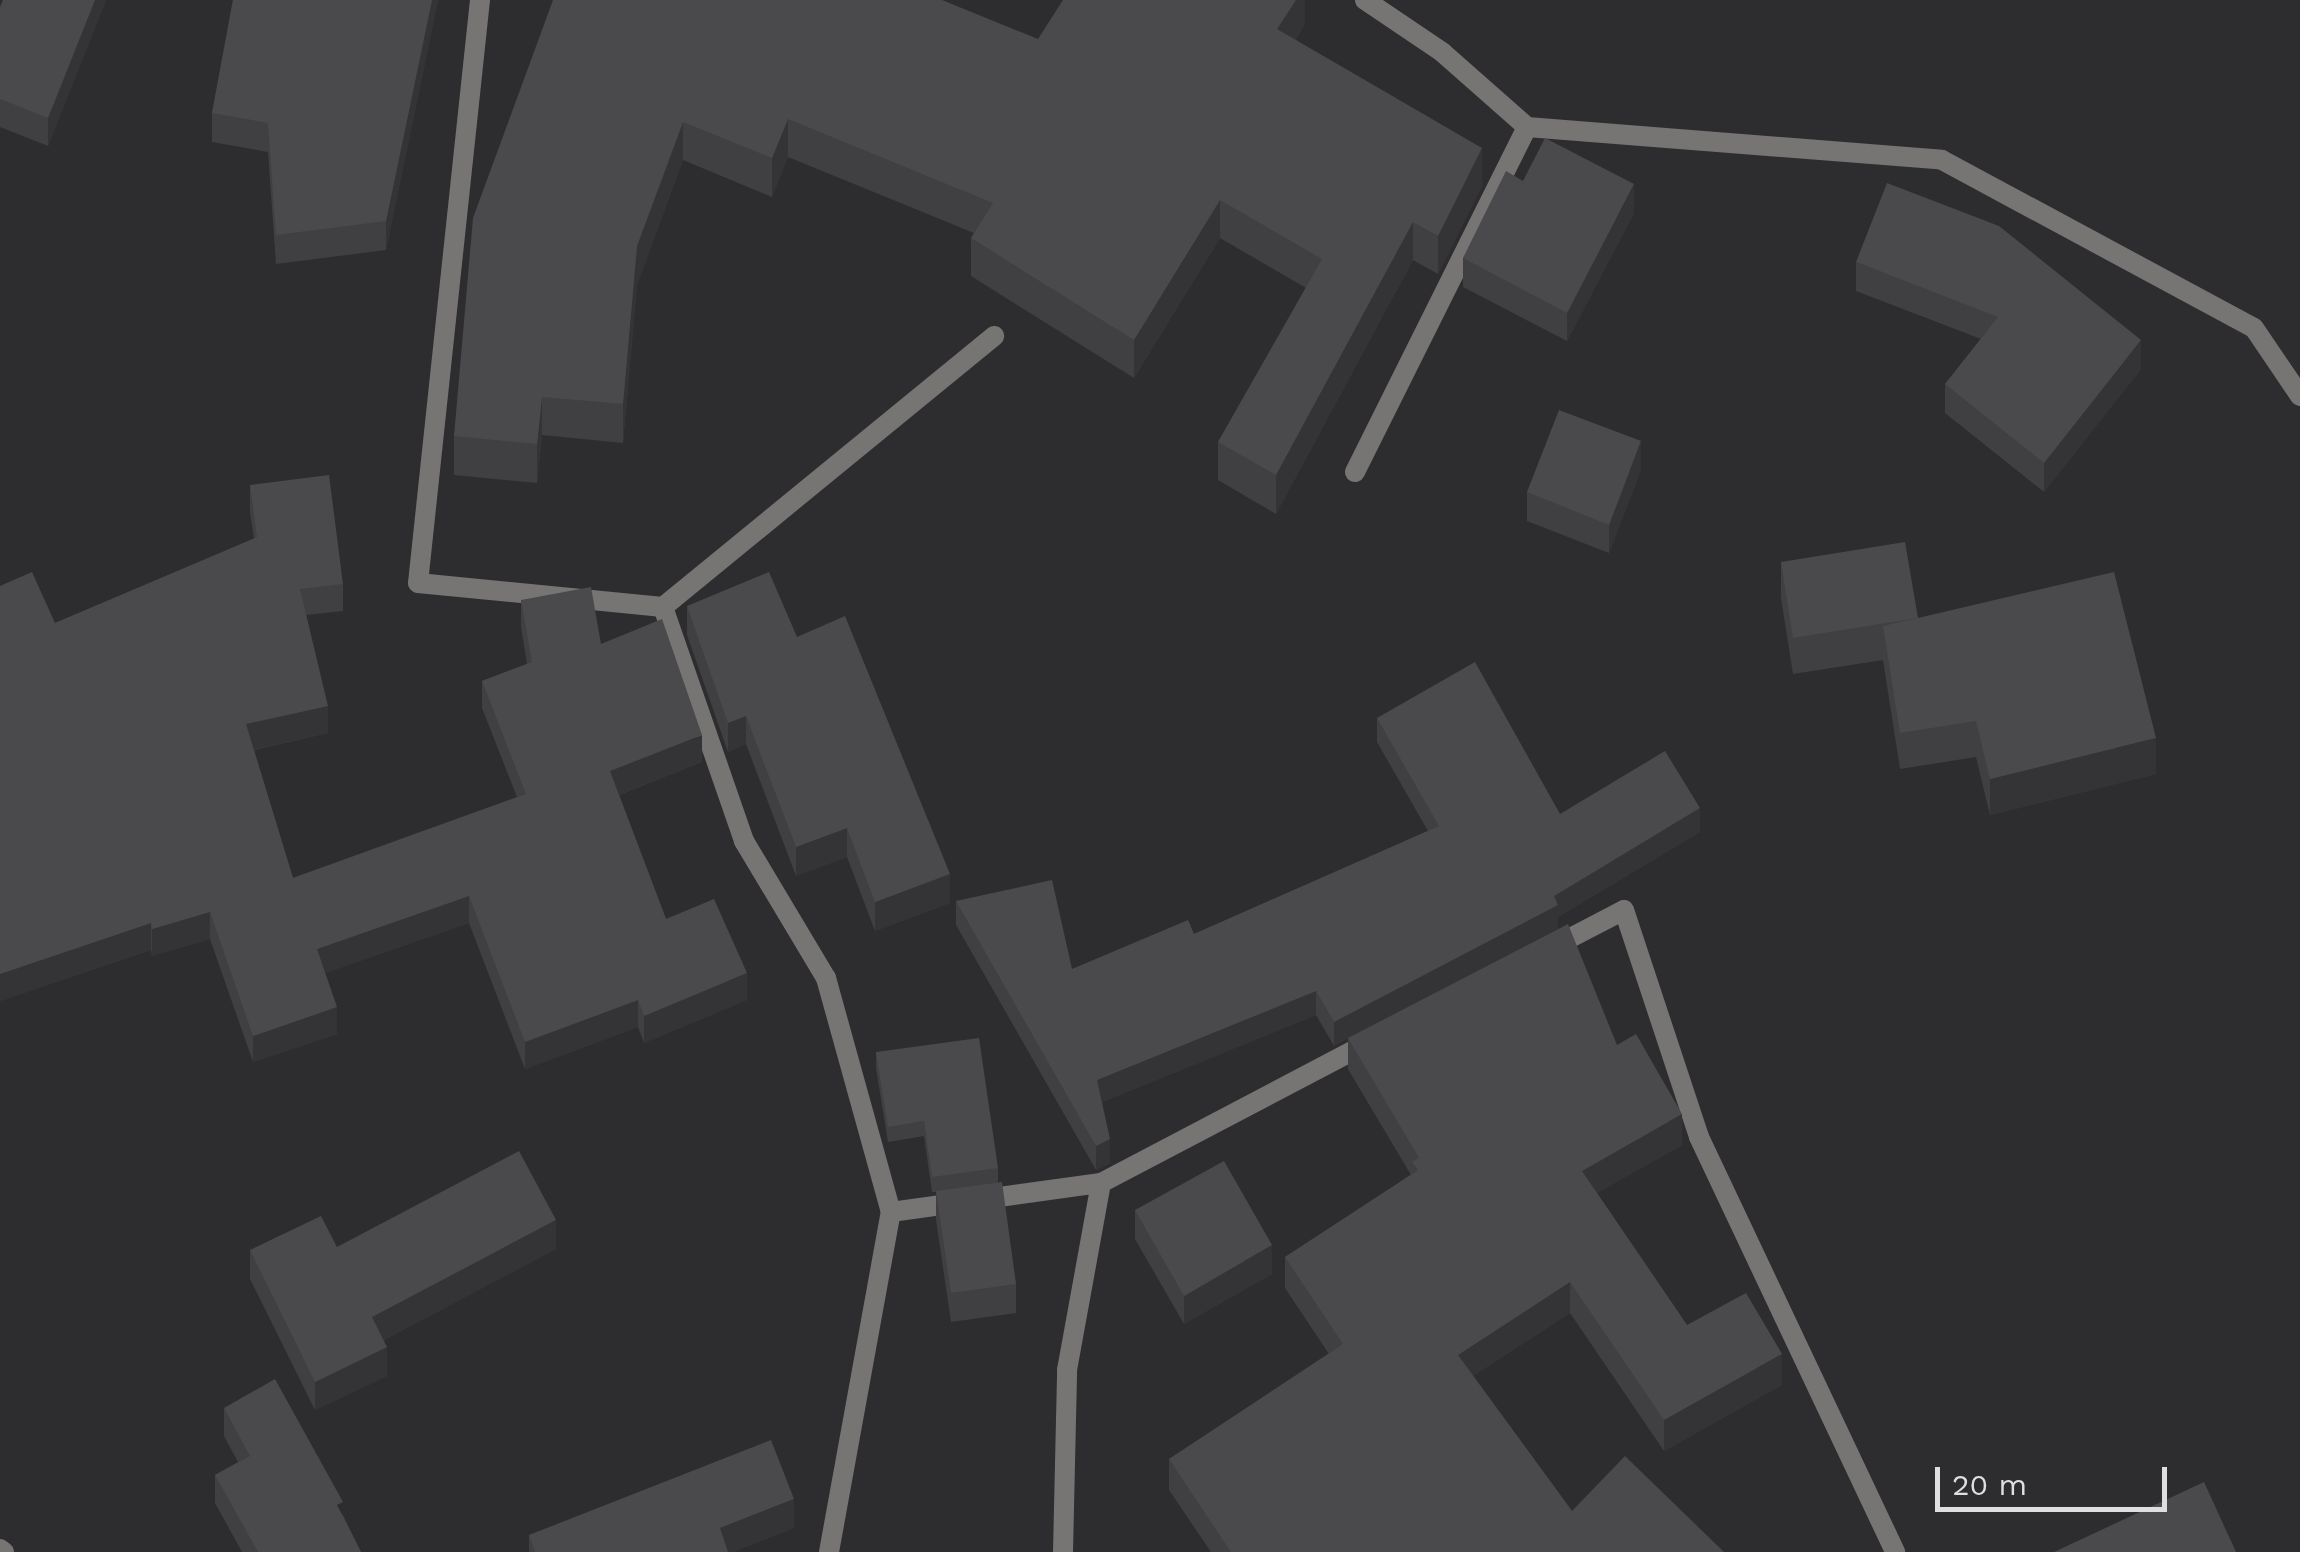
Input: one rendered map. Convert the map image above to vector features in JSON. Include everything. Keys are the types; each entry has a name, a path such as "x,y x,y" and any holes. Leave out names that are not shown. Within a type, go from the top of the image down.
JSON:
{"street":[{"path":"480,0 418,583 662,607 994,336"},
{"path":"1366,0 1442,52 1526,127 1942,160 2254,328 2300,396"},
{"path":"1355,472 1526,127"},
{"path":"662,607 744,840 826,978 891,1212 828,1552"},
{"path":"1537,956 1624,910 1698,1137 1895,1552"},
{"path":"891,1212 1101,1183 1397,1028"},
{"path":"1063,1552 1067,1370 1101,1183"}],"building":[{"path":"3,0 95,0 48,118 0,99"},
{"path":"233,0 432,0 386,221 276,235 268,123 212,113"},
{"path":"553,0 942,0 1038,39 1063,0 1296,0 1277,29 1482,148 1438,236 1413,222 1276,475 1218,442 1322,259 1220,200 1134,340 971,238 993,203 788,119 772,158 683,122 637,246 623,404 542,397 537,444 454,436 473,218"},
{"path":"1545,138 1634,184 1567,313 1463,258 1506,171 1523,181"},
{"path":"1887,183 1999,226 2141,340 2044,463 1945,384 1998,317 1856,262"},
{"path":"1559,410 1641,441 1609,525 1527,492"},
{"path":"329,475 343,584 300,589 328,706 246,724 293,878 526,794 482,681 532,662 521,600 591,587 601,644 662,619 702,735 610,771 666,919 714,899 747,973 644,1016 638,1000 525,1042 469,896 317,949 337,1007 253,1036 210,912 152,929 151,923 0,974 0,586 32,572 55,623 257,537 250,485"},
{"path":"1905,542 1918,618 2114,572 2156,738 1990,779 1976,721 1900,733 1883,626 1917,618 1793,638 1781,562"},
{"path":"769,572 797,637 845,616 950,874 875,902 847,828 796,847 746,716 728,723 687,606"},
{"path":"1475,662 1560,814 1665,751 1700,808 1554,896 1558,905 1334,1022 1316,991 1097,1080 1110,1139 1096,1146 956,901 1052,880 1072,969 1188,920 1194,934 1439,826 1377,718"},
{"path":"1568,924 1617,1045 1636,1034 1682,1114 1582,1171 1687,1325 1746,1293 1782,1354 1664,1420 1570,1282 1458,1355 1572,1511 1625,1456 1724,1552 1231,1552 1169,1459 1343,1344 1285,1257 1418,1170 1412,1162 1419,1158 1348,1038"},
{"path":"979,1038 998,1168 932,1177 924,1121 888,1127 876,1052"},
{"path":"519,1151 556,1220 372,1317 387,1347 315,1382 250,1250 321,1216 337,1247"},
{"path":"1224,1161 1272,1245 1184,1296 1135,1210"},
{"path":"1002,1182 1016,1284 951,1293 936,1191"},
{"path":"275,1379 343,1502 337,1505 361,1552 258,1552 215,1475 250,1456 224,1408"},
{"path":"771,1440 794,1499 720,1528 728,1552 535,1552 529,1535"},
{"path":"2204,1482 2236,1552 2054,1552"}]}
